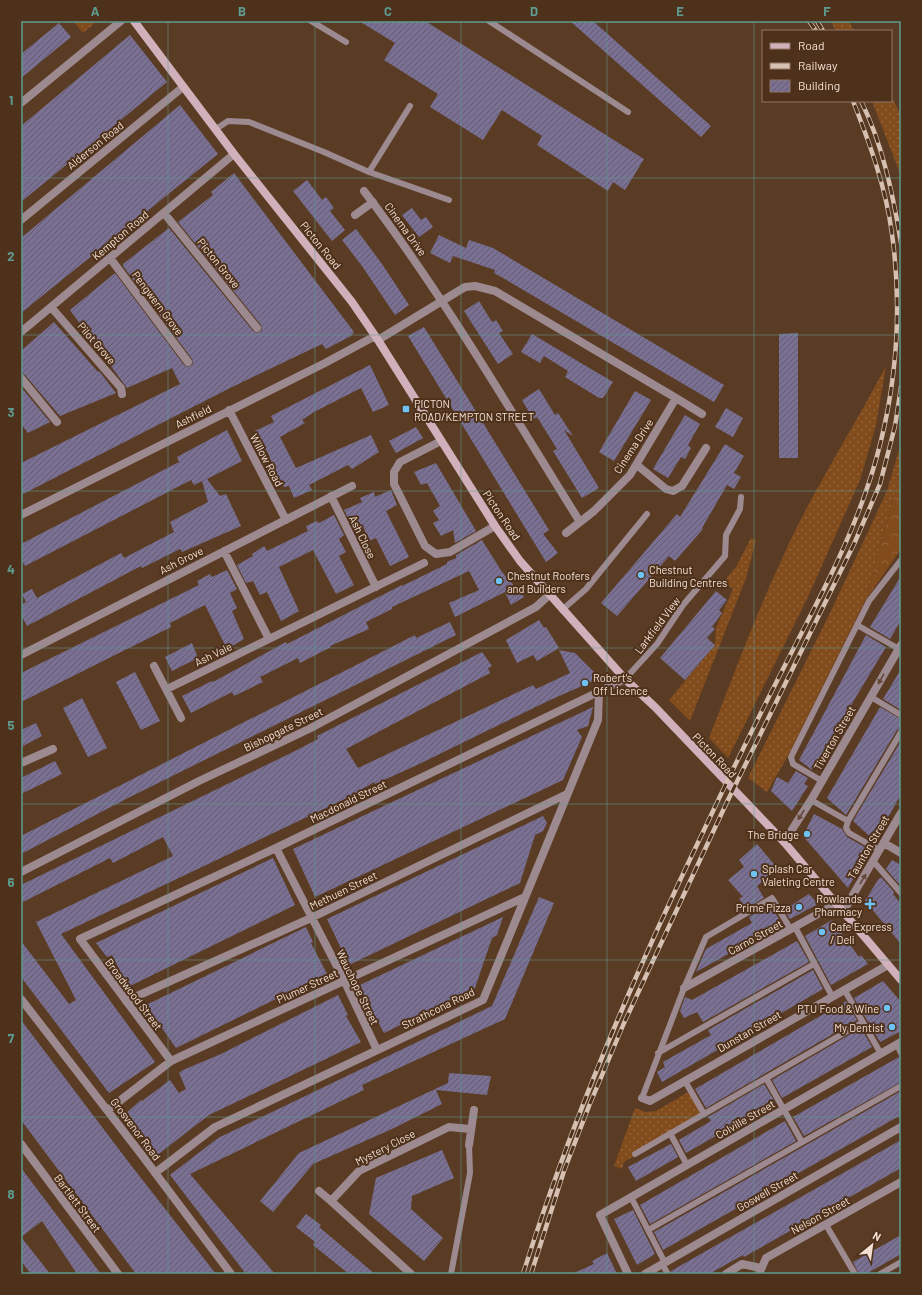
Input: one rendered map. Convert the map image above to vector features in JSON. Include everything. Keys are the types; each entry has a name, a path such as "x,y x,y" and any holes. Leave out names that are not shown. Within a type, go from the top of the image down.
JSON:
{"main road":[{"name":"Picton Road","path":"134,21 234,154 352,302 495,526 520,561 625,679 655,707 784,842 901,980"}],"street":[{"path":"21,103 121,21"},
{"name":"Alderson Road","path":"21,220 183,87"},
{"name":"Kempton Road","path":"21,332 234,154"},
{"name":"Cinema Drive","path":"364,191 405,244 442,300 580,522 620,486 637,466 676,398"},
{"path":"355,215 373,202"},
{"name":"Picton Grove","path":"164,213 257,328"},
{"name":"Pengwern Grove","path":"110,258 188,362"},
{"path":"376,338 465,287 475,286 495,291 702,414"},
{"name":"Pilot Grove","path":"51,307 121,388 122,394"},
{"name":"Ashfield","path":"21,515 376,338"},
{"path":"21,378 57,422"},
{"name":"Willow Road","path":"229,410 286,520"},
{"path":"441,441 400,462 394,472 394,484 425,546 436,554 450,552 495,526"},
{"path":"637,466 672,492 682,486 706,448"},
{"name":"Ash Grove","path":"21,655 352,486"},
{"name":"Ash Close","path":"331,496 376,587"},
{"path":"566,533 580,522"},
{"path":"224,551 269,639"},
{"name":"Ash Vale","path":"167,689 424,563"},
{"name":"Bishopgate Street","path":"21,872 192,785 309,729 536,607 549,595"},
{"name":"Tiverton Street","path":"784,842 811,800 900,647"},
{"path":"154,666 181,718"},
{"name":"Macdonald Street","path":"80,939 276,848 625,679"},
{"name":"Strathcona Road","path":"155,1173 215,1127 483,1000 598,720 600,692"},
{"path":"21,763 53,748"},
{"name":"Methuen Street","path":"126,1001 311,918 568,794"},
{"name":"Taunton Street","path":"843,912 901,813"},
{"path":"884,843 901,853"},
{"name":"Wauchope Street","path":"276,848 344,980 377,1050"},
{"name":"Plumer Street","path":"108,1110 171,1061 344,980 525,898"},
{"name":"Carno Street","path":"684,988 836,904"},
{"name":"Broadwood Street","path":"80,939 171,1061"},
{"name":"Dunstan Street","path":"642,1098 650,1101 888,964"},
{"name":"Grosvenor Road","path":"21,999 108,1110 231,1274"},
{"name":"Colville Street","path":"628,1274 600,1215 899,1043"},
{"path":"469,1145 470,1129 474,1110"},
{"name":"Mystery Close","path":"331,1201 359,1171 449,1127 470,1129"},
{"name":"Goswell Street","path":"645,1274 901,1127"},
{"name":"Bartlett Street","path":"21,1144 118,1274"},
{"name":"Nelson Street","path":"760,1271 766,1258 901,1182"},
{"path":"319,1191 411,1274"},
{"path":"726,1274 742,1264 760,1271"}],"lane":[{"path":"311,21 346,42"},
{"path":"489,21 628,112"},
{"path":"369,172 410,106"},
{"path":"216,130 228,122 249,122 369,172 449,200"},
{"name":"Larkfield View","path":"625,679 657,644 683,605 725,556 726,535 740,509 741,497"},
{"path":"562,610 586,589 647,514"},
{"path":"822,781 793,764 790,757 869,601 901,560"},
{"path":"857,625 900,647"},
{"path":"871,697 901,715"},
{"path":"879,850 849,832 846,828 848,821 901,732"},
{"path":"811,800 848,821"},
{"path":"873,861 901,893"},
{"path":"642,1098 658,1053 706,937 772,898 793,929 832,996"},
{"path":"658,1053 814,964"},
{"path":"844,990 881,1054"},
{"path":"635,1154 863,1022"},
{"path":"899,1043 901,1053"},
{"path":"766,1078 802,1142"},
{"path":"685,1081 704,1114"},
{"path":"648,1230 901,1086"},
{"path":"670,1133 687,1165"},
{"path":"451,1274 470,1173 469,1145"},
{"path":"632,1197 668,1274"},
{"path":"826,1225 855,1274"},
{"path":"880,1274 901,1262"}],"green space":[{"path":"73,21 97,21 83,33"},
{"path":"831,21 849,21 854,30 836,30"},
{"path":"892,98 901,115 901,176 872,102 892,102"},
{"path":"886,366 876,425 860,480 807,599 728,758 709,738 752,627 805,511"},
{"path":"901,443 901,469 865,601 789,754 767,792 748,778 830,613 887,491"},
{"path":"901,469 901,549 865,601"},
{"path":"751,538 756,540 746,578 690,721 669,700 715,645 716,628 733,589 724,581 736,567"},
{"path":"690,1091 704,1114 624,1162 622,1169 614,1166 635,1108 646,1112 656,1111"}],"building":[{"path":"359,21 425,21 644,159 625,190 613,182 608,191 537,145 542,136 502,110 483,140 430,107 438,94 384,60 395,43"},
{"path":"570,21 593,21 711,126 701,137"},
{"path":"59,23 71,37 21,78 21,54"},
{"path":"130,35 167,82 21,202 21,126"},
{"path":"180,105 218,154 21,313 21,238"},
{"path":"234,173 354,332 351,336 326,349 322,344 230,388 21,495 21,463 180,384 172,368 127,388 70,310 115,273 184,365 188,367 193,364 192,359 123,266 123,264 169,228 253,331 257,333 262,330 261,325 178,222 213,195 211,192"},
{"path":"307,180 322,200 326,197 334,208 330,211 345,230 332,241 293,191"},
{"path":"412,208 421,220 426,217 433,227 419,237 402,215"},
{"path":"356,229 382,264 409,305 395,315 362,266 342,240"},
{"path":"439,235 466,248 469,240 493,248 724,385 714,402 494,273 495,270 453,256 450,263 430,253"},
{"path":"479,301 492,322 496,320 503,331 499,333 513,354 498,364 464,311"},
{"path":"54,322 98,372 99,371 116,393 60,416 25,375 21,373 21,351"},
{"path":"424,327 549,530 543,534 558,553 546,562 408,336"},
{"path":"798,333 798,458 779,458 779,334"},
{"path":"532,334 613,382 603,398 599,398 565,377 568,371 544,356 540,363 521,352"},
{"path":"370,365 389,405 373,412 361,388 314,412 302,420 305,423 280,437 296,468 371,435 379,452 352,469 348,465 309,485 312,490 294,498 289,486 284,487 276,474 268,453 255,431 274,422 271,416"},
{"path":"21,387 50,422 28,433 21,424"},
{"path":"539,389 555,415 558,413 573,436 564,430 599,488 582,498 553,451 557,449 537,417 533,419 522,400"},
{"path":"635,391 651,400 614,461 599,452"},
{"path":"726,408 743,418 733,437 715,427"},
{"path":"685,415 700,424 688,445 691,448 685,459 681,457 668,478 653,469"},
{"path":"416,427 423,438 396,453 389,441"},
{"path":"227,430 242,461 207,479 220,496 226,494 241,526 182,552 180,549 142,568 141,566 27,626 21,615 21,605 26,602 22,594 32,589 37,598 121,553 124,558 174,532 170,522 208,502 202,481 194,485 191,480 25,566 21,558 21,544 179,462 177,457"},
{"path":"725,444 744,456 734,473 741,477 734,489 727,485 702,528 703,529 675,561 669,556 617,616 601,603 677,514 680,517"},
{"path":"436,463 476,531 455,543 453,530 441,536 433,523 439,520 433,511 440,506 427,483 421,485 414,472"},
{"path":"391,490 397,505 386,511 409,557 390,566 376,538 369,541 363,526 354,530 344,510 362,502 360,498 374,492 375,497"},
{"path":"334,515 344,535 339,539 346,552 339,556 354,585 336,594 313,550 279,567 299,611 281,621 267,592 260,595 253,581 246,583 237,565 253,556 252,554 264,546 267,551 308,531 306,526 317,521 319,523"},
{"path":"482,540 502,572 524,597 511,605 505,592 455,617 449,603 479,590 469,571 392,607 392,609 366,622 369,629 330,646 331,647 300,663 298,658 260,677 263,682 234,696 232,692 191,713 182,696 212,681 213,682 286,642 287,644 402,585 447,564 447,562 456,558 456,555"},
{"path":"227,570 237,589 230,593 237,608 232,611 244,639 227,649 205,605 170,623 171,627 21,702 21,673 199,585 197,581 210,574 212,577"},
{"path":"901,576 901,620 890,639 870,627"},
{"path":"716,591 727,600 719,610 722,613 712,627 715,629 707,638 715,645 685,680 660,658"},
{"path":"539,620 544,628 546,627 559,648 537,661 533,655 517,663 506,640"},
{"path":"450,622 456,635 126,799 21,854 21,836 415,635 416,638"},
{"path":"866,635 886,647 812,770 799,760"},
{"path":"192,643 198,658 172,671 165,657"},
{"path":"559,650 575,653 600,678 550,700 415,766 375,784 374,782 353,795 61,934 155,1062 109,1093 21,977 21,941 69,1004 76,1000 36,922 173,856 163,837 113,863 110,858 21,903 21,885 293,752 318,739 317,736 482,652 492,666 488,668 490,673 346,749 358,768 533,685 536,689 570,673"},
{"path":"901,669 901,710 883,699"},
{"path":"135,672 160,721 141,730 116,682"},
{"path":"82,698 107,748 88,757 63,708"},
{"path":"593,707 588,726 577,730 582,737 563,780 315,897 293,849"},
{"path":"880,707 901,719 901,728 897,730 846,815 827,798"},
{"path":"36,723 42,736 21,747 21,730"},
{"path":"901,741 901,794 875,841 853,821"},
{"path":"55,761 62,774 21,794 21,778"},
{"path":"796,771 808,778 804,784 808,786 792,811 771,791 777,777 788,783"},
{"path":"814,814 842,829 847,837 870,850 848,888 803,836"},
{"path":"543,816 547,823 543,831 535,835 520,883 349,965 327,919"},
{"name":"Splash Car Valeting Centre","path":"757,844 778,869 757,886 764,898 745,909 739,898 743,897 728,880 744,867 739,860"},
{"path":"273,858 295,905 128,987 112,955 107,957 96,943"},
{"path":"892,860 901,865 901,881 899,884 886,869"},
{"path":"881,877 894,892 893,894 901,904 901,944 865,901"},
{"name":"Prime Pizza","path":"809,894 818,904 790,919 784,910"},
{"path":"539,897 554,903 505,1019 362,1085 364,1090 190,1174 275,1274 246,1274 170,1175 218,1138 492,1006"},
{"path":"768,906 772,912 774,911 782,924 696,972 706,949 752,923 749,917"},
{"path":"503,917 497,935 492,938 475,988 384,1033 365,998 360,985"},
{"path":"832,920 859,957 861,955 868,964 831,985 805,936"},
{"path":"306,927 313,942 311,943 327,974 176,1048 155,1018 153,1019 146,1005"},
{"path":"797,941 809,962 703,1022 697,1012 684,1018 680,1011 685,997 692,1000"},
{"path":"813,970 823,989 662,1082 657,1072 665,1067 663,1062 711,1035 708,1030"},
{"path":"883,981 901,1002 901,1031 880,1042 854,998"},
{"path":"338,995 348,1015 346,1016 361,1042 209,1115 156,1156 125,1114 141,1100 142,1101 170,1080 179,1093 186,1089 179,1073 183,1070 221,1054"},
{"path":"846,1001 857,1020 706,1108 695,1089"},
{"path":"21,1020 130,1164 216,1274 136,1274 21,1120"},
{"path":"861,1028 872,1047 782,1098 772,1080"},
{"path":"901,1057 901,1082 804,1136 793,1117"},
{"path":"449,1073 491,1076 487,1095 436,1090 442,1104 392,1129 313,1164 273,1212 260,1201 299,1153 448,1083"},
{"path":"764,1084 775,1102 686,1153 679,1140 711,1121 708,1117"},
{"path":"901,1091 901,1115 663,1250 654,1232"},
{"path":"785,1121 796,1141 650,1224 640,1205"},
{"path":"901,1140 901,1168 744,1257 743,1255 709,1274 672,1274 671,1271"},
{"path":"671,1144 678,1157 636,1181 628,1167"},
{"path":"442,1150 454,1178 412,1196 411,1209 443,1238 424,1261 369,1214 376,1178"},
{"path":"21,1168 101,1274 77,1274 42,1221 21,1237"},
{"path":"633,1210 655,1254 637,1265 614,1219"},
{"path":"306,1214 321,1225 319,1227 375,1274 349,1274 313,1245 315,1242 296,1227"},
{"path":"901,1235 901,1254 866,1274 859,1274 853,1262"},
{"path":"21,1237 50,1274 31,1274 21,1261"},
{"path":"607,1253 617,1274 572,1274 594,1264 592,1261"}],"railway":[{"path":"809,21 815,30"},
{"path":"817,21 822,30"},
{"path":"523,1274 562,1160 605,1049 678,884 840,555 858,513 880,445 888,410 893,375 897,305 896,269 892,234 882,183 853,102"},
{"path":"861,102 869,118 886,170 901,243"},
{"path":"531,1274 564,1171 589,1106 624,1023 727,802 854,544 880,484 895,426 901,387"}],"place":[{"name":"PICTON ROAD/KEMPTON STREET","path":"406,409"},
{"name":"Chestnut Building Centres","path":"641,575"},
{"name":"Chestnut Roofers and Builders","path":"499,581"},
{"name":"Robert's Off Licence","path":"585,683"},
{"name":"The Bridge","path":"807,834"},
{"name":"Splash Car Valeting Centre","path":"754,874"},
{"name":"Rowlands Pharmacy","path":"870,904"},
{"name":"Prime Pizza","path":"799,907"},
{"name":"Cafe Express / Deli","path":"822,932"},
{"name":"PTU Food & Wine","path":"887,1008"},
{"name":"My Dentist","path":"892,1027"}]}
